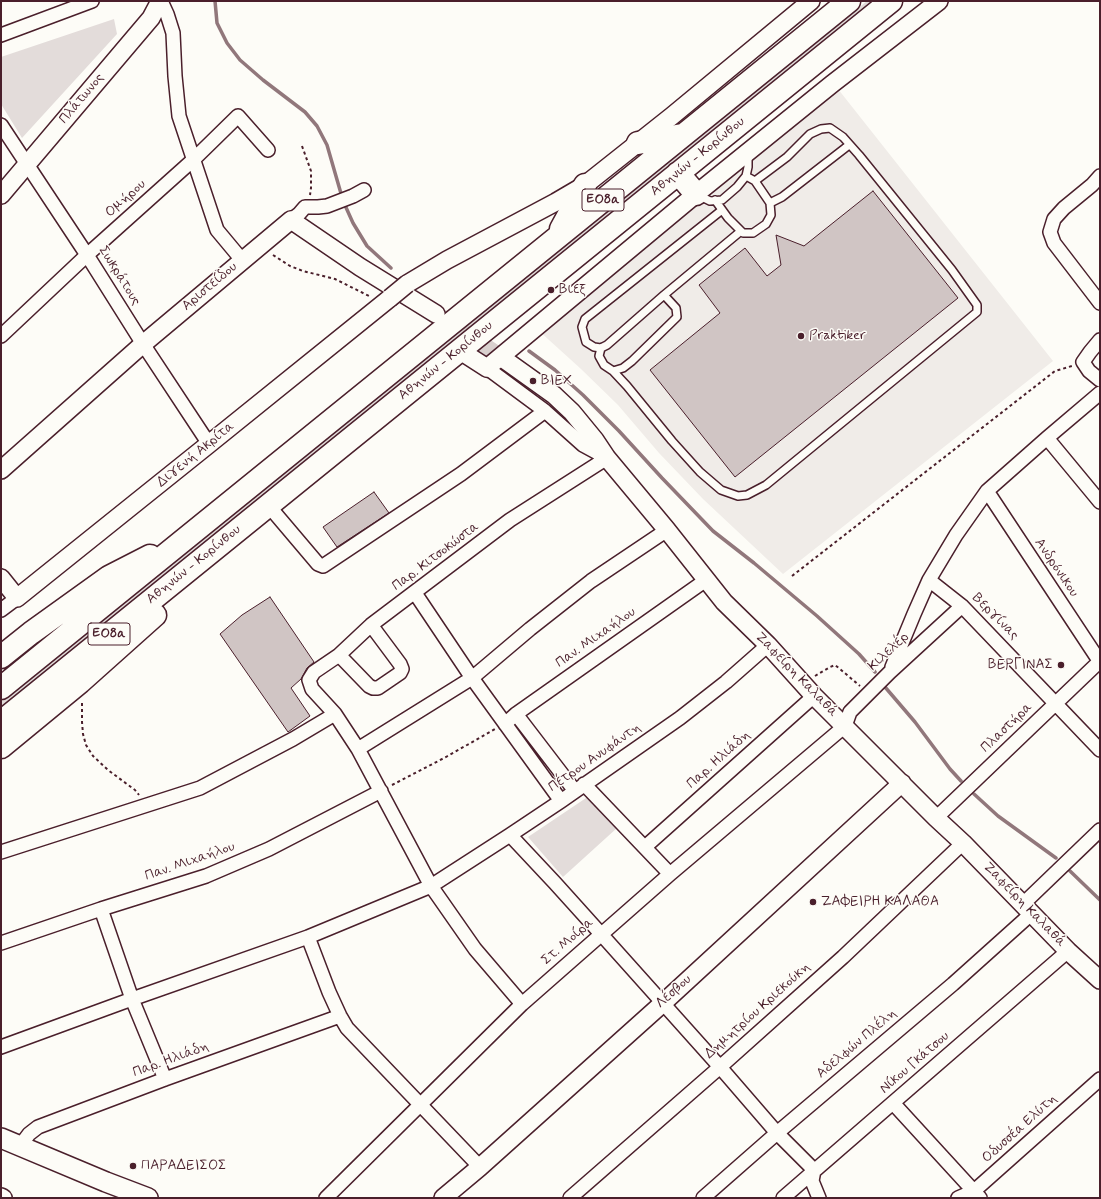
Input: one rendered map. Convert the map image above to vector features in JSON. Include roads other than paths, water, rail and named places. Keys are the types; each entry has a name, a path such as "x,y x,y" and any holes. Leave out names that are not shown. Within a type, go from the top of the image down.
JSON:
{"highway":[{"name":"Αθηνών - Κορίνθου","path":"1,688 849,1"},
{"name":"Αθηνών - Κορίνθου","path":"1,722 891,1"},
{"path":"638,143 684,135"},
{"path":"678,173 705,197"},
{"path":"557,238 585,185"},
{"path":"1,657 31,633 109,577 186,538"},
{"path":"1,746 80,682 167,603 217,546"}],"main road":[{"path":"1,1138 148,1198"}],"street":[{"path":"1,35 92,1"},
{"path":"161,1 173,34 174,76 178,116 217,230 242,260"},
{"name":"Πλάτωνος","path":"1,195 151,18 161,1"},
{"name":"Διγενή Ακρίτα","path":"1,610 407,284 447,260 585,185 811,1"},
{"path":"487,368 705,197 748,152 832,84 939,1"},
{"name":"Ομήρου","path":"1,336 193,160 238,116 268,150"},
{"name":"Σωκράτους","path":"1,125 88,255 143,344 209,444"},
{"path":"1100,176 1092,185 1064,208 1054,219 1050,232 1054,243 1100,303"},
{"path":"359,193 333,204 318,207 304,207 300,214 291,220 360,268 436,314"},
{"name":"Αριστείδου","path":"1,470 143,344 291,220"},
{"path":"1100,340 1083,362 1089,372 1100,380"},
{"path":"459,350 487,368 545,411 583,445 607,458"},
{"name":"Ζαφείρη Καλαθά","path":"505,360 554,395 572,412 595,440 607,458 724,602 768,645 809,690 936,818 963,843 1068,951 1100,980"},
{"path":"890,672 930,580 956,535 987,491 1100,393"},
{"path":"268,505 318,564 323,566 461,474 545,411"},
{"path":"1047,438 1100,502"},
{"name":"Παρ. Κιτσοκώστα","path":"335,714 312,689 309,680 314,672 339,655 371,625 510,520 607,458"},
{"name":"Ανδρόνικου","path":"987,491 1100,661"},
{"path":"358,748 472,678 530,629 591,581 667,530"},
{"path":"1,578 17,598"},
{"name":"Παν. Μιχαήλου","path":"505,724 516,714 706,580"},
{"name":"Βεργίνας","path":"930,580 962,606 1100,750"},
{"path":"415,593 472,678 561,801"},
{"name":"Κιλελέρ","path":"845,726 850,712 890,672 962,606"},
{"path":"339,655 368,686 373,688 378,688 400,673 402,669 400,664 371,625"},
{"name":"Πέτρου Ανυφάντη","path":"1,1047 308,937 431,886 561,801 680,718 726,682 768,645"},
{"name":"Πλαστήρα","path":"936,818 1100,661"},
{"name":"Παρ. Ηλιάδη","path":"645,847 809,690"},
{"path":"1,852 200,788 293,739 335,714 358,748 431,886 475,949 522,1004"},
{"path":"516,714 579,788 645,847 670,874"},
{"name":"Στ. Μοίρα","path":"326,1198 522,1004 670,874 845,726"},
{"name":"Λέσβου","path":"444,1198 663,1003 902,783"},
{"name":"Παν. Μιχαήλου","path":"1,943 101,908 206,876 269,849 381,791"},
{"name":"Αδελφών Πλέλη","path":"703,1198 777,1133 947,990 1027,909 1100,830"},
{"path":"510,835 602,934 777,1133 814,1170 812,1181 819,1198"},
{"name":"Δημητρίου Κριεκούκη","path":"570,1198 843,957 963,843"},
{"path":"101,908 132,999 164,1079"},
{"path":"308,937 340,1016 347,1028 480,1167"},
{"name":"Νίκου Γκάτσου","path":"783,1198 1068,951"},
{"name":"Παρ. Ηλιάδη","path":"20,1146 29,1134 38,1127 164,1079 340,1016"},
{"name":"Οδυσσέα Ελύτη","path":"958,1198 977,1194 1100,1079"},
{"path":"893,1103 977,1194"}],"lane":[{"path":"601,348 599,356 604,365 613,371 627,386 672,441 700,472 721,490 738,496 747,495 766,485 977,312 977,305 952,270 850,145 843,137 830,128 821,129 810,134 787,157 755,181"},
{"path":"770,203 782,197 850,145"},
{"path":"705,197 722,200 737,187 746,176 748,152"},
{"path":"705,197 722,210 743,233 752,233 766,224 771,215 770,203 755,181 746,176"},
{"path":"722,210 585,320 582,327 586,342 594,347 601,348 607,345 741,231"},
{"path":"613,371 622,368 632,361 677,317 676,308 664,295"}],"waterway":[{"path":"215,1 217,23 227,43 240,60 263,80 305,112 317,126 327,145 342,197"},
{"path":"344,203 353,223 367,246 391,268"},
{"path":"529,351 555,370 583,395 713,531 817,616 859,654 875,672"},
{"path":"885,687 915,722 950,769 961,781"},
{"path":"974,794 998,816 1056,858"},
{"path":"1070,871 1100,900"}],"tunnel":[{"path":"441,317 505,360"}],"place":[{"name":"Βιεξ","path":"551,290"},
{"name":"Praktiker","path":"801,336"},
{"name":"ΒΙΕΧ","path":"533,381"},
{"name":"ΒΕΡΓΙΝΑΣ","path":"1061,665"},
{"name":"ΖΑΦΕΙΡΗ ΚΑΛΑΘΑ","path":"813,902"},
{"name":"ΠΑΡΑΔΕΙΣΟΣ","path":"133,1166"}]}
